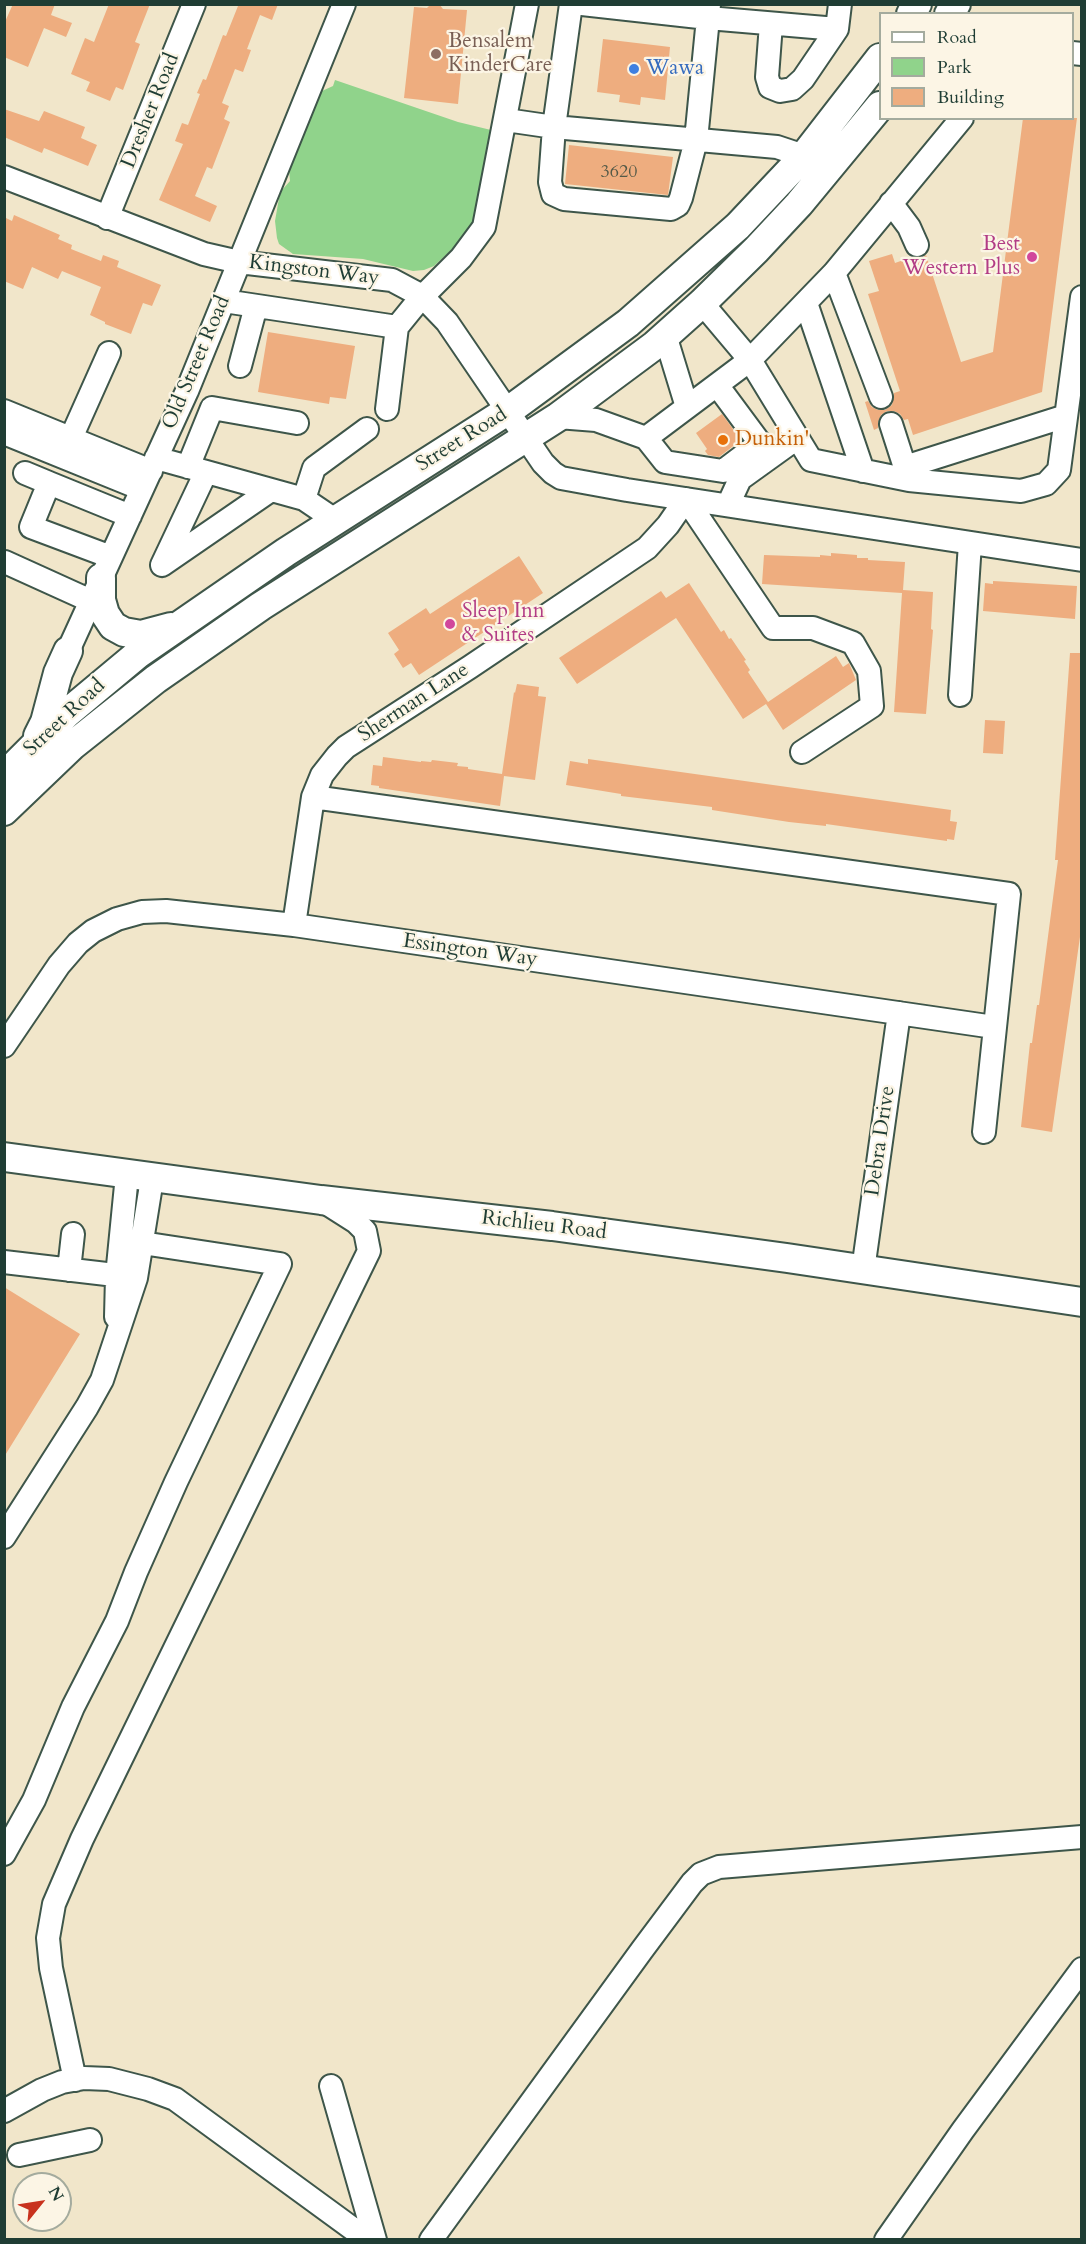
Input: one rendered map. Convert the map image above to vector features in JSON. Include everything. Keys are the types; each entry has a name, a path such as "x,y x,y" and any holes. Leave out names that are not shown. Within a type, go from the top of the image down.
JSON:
{"main road":[{"name":"Street Road","path":"14,761 138,654 335,520 507,411 571,367 628,323 738,226 804,156 879,59"},
{"name":"Street Road","path":"4,811 73,745 156,679 261,606 558,417 607,383 702,303 800,204 879,107"},
{"path":"101,578 101,600 105,614 112,626 124,632 141,635 187,620"},
{"path":"14,761 45,722 58,673 68,651"},
{"name":"Richlieu Road","path":"4,1157 321,1200 552,1226 1082,1302"}],"street":[{"name":"Dresher Road","path":"107,218 194,4"},
{"name":"Old Street Road","path":"68,651 187,391 344,4"},
{"path":"387,409 397,327 422,296 461,258 484,227 527,4"},
{"path":"571,4 554,127 550,182 553,194 564,199 671,209 678,205 696,140 709,11"},
{"path":"582,4 709,11 771,24 837,29"},
{"path":"771,24 767,77 770,87 780,91 792,89 803,79 837,29 840,4"},
{"path":"506,120 554,127 777,147 804,156"},
{"path":"646,438 750,360 834,273 960,120"},
{"name":"Kingston Way","path":"4,177 204,254 239,262 392,280 422,296 447,322 543,464 561,478 1082,560"},
{"path":"891,203 909,227 917,245"},
{"path":"834,273 881,397"},
{"path":"702,303 750,360 811,460 863,471 907,473 1021,491 1046,484 1059,470 1082,297"},
{"path":"224,301 397,327"},
{"path":"806,303 863,471"},
{"path":"240,366 256,306"},
{"path":"665,335 687,407"},
{"path":"71,438 109,353"},
{"path":"558,417 596,420 646,438 665,462 723,471 760,443 717,385"},
{"path":"272,490 162,565 197,470 212,408 297,423"},
{"path":"4,411 44,438 150,473 197,470 304,499 335,520"},
{"path":"907,473 1066,416"},
{"path":"891,424 907,473"},
{"path":"304,499 314,468 367,429"},
{"path":"4,433 44,438 71,438 150,473"},
{"path":"728,505 740,479 797,438"},
{"path":"25,473 130,516"},
{"path":"49,483 31,527 101,578"},
{"path":"686,499 772,628 813,628 853,643 869,671 872,706 802,752"},
{"name":"Sherman Lane","path":"294,925 313,796 322,775 346,747 647,548 668,525 686,499"},
{"path":"960,695 970,543"},
{"path":"5,562 101,578"},
{"path":"313,796 1009,894 984,1132"},
{"name":"Essington Way","path":"4,1046 59,965 78,943 93,931 117,919 142,912 166,910 294,925 994,1027"},
{"name":"Debra Drive","path":"863,1270 899,1012"},
{"path":"127,1277 142,1243 140,1177"},
{"path":"4,1538 102,1380 116,1340 140,1177"},
{"path":"75,2080 51,1968 48,1938 54,1904 82,1839 369,1251 365,1231 356,1221 321,1200"},
{"path":"69,1270 73,1234"},
{"path":"4,1854 34,1800 73,1707 117,1621 176,1482 280,1264 142,1243"},
{"path":"4,1262 127,1277"},
{"path":"430,2240 642,1950 701,1874 719,1867 1082,1837"},
{"path":"886,2240 963,2130 1082,1969"},
{"path":"4,2111 42,2090 75,2080 109,2079 148,2089 175,2099 368,2240"},
{"path":"331,2086 375,2240"},
{"path":"20,2155 90,2140"}],"green space":[{"path":"335,80 458,122 491,130 483,193 474,219 463,239 434,266 413,271 363,259 293,254 279,244 275,221 279,198 282,190 290,181 289,170 322,91 333,86"}],"building":[{"path":"13,4 55,4 51,15 72,23 66,37 44,28 28,67 4,57 4,24"},
{"path":"109,4 150,4 135,42 140,44 123,90 116,87 110,101 86,91 90,82 71,74 85,38 94,42"},
{"path":"236,4 278,4 272,20 260,15 247,49 251,50 243,72 235,69 222,103 229,106 224,119 230,122 212,169 207,167 195,196 217,206 210,222 159,200 183,144 175,141 182,123 188,125 200,94 197,93 203,79 206,80 223,35 226,36 238,6"},
{"name":"Bensalem KinderCare","path":"431,4 439,4 443,9 467,10 458,104 404,98 414,7 427,8"},
{"name":"Wawa","path":"603,39 670,47 665,100 641,97 640,105 619,102 620,95 597,92"},
{"path":"4,109 39,121 44,111 85,127 81,138 97,145 88,166 44,148 42,153 4,137"},
{"name":"Best Western Plus","path":"1077,118 1042,392 913,435 908,419 904,420 894,411 887,411 881,415 878,428 874,430 865,402 868,401 878,410 885,410 892,405 894,393 900,391 868,294 879,291 869,261 892,254 895,263 912,257 922,258 926,255 961,362 993,352 1023,120 1074,120"},
{"path":"569,145 673,157 668,195 565,184"},
{"path":"14,215 60,235 58,239 72,245 71,249 101,261 103,255 119,261 117,267 161,285 152,306 143,303 131,334 105,324 90,315 101,287 62,271 58,279 32,267 23,289 4,281 4,217 12,221"},
{"path":"268,332 355,346 346,399 330,397 329,404 258,392"},
{"name":"Dunkin'","path":"722,414 741,440 719,457 708,455 705,451 707,449 696,433"},
{"path":"831,553 857,555 857,558 868,558 868,560 905,562 903,590 933,592 931,629 933,630 926,714 894,712 902,593 762,584 764,555 820,557 820,555 831,556"},
{"name":"Sleep Inn & Suites","path":"519,556 543,593 419,675 411,663 403,668 394,654 399,650 388,633 426,608 430,614"},
{"path":"993,581 1077,586 1075,619 983,611 985,583 993,584"},
{"path":"689,583 721,632 724,630 746,660 744,661 750,670 748,672 768,702 836,656 843,667 849,663 856,680 783,730 766,704 743,719 676,618 577,684 559,658 661,591 666,598"},
{"path":"1070,653 1082,653 1082,923 1052,1132 1021,1127 1030,1043 1032,1043 1037,1005 1039,1005 1058,860 1055,860"},
{"path":"517,684 539,687 538,696 546,697 535,780 504,776 500,806 371,785 373,765 382,766 383,757 421,762 432,760 458,763 457,766 468,767 468,769 502,774"},
{"path":"985,720 1005,721 1003,754 983,753"},
{"path":"588,759 951,810 950,821 957,822 954,840 947,839 947,841 826,824 826,826 789,822 712,810 712,807 621,796 621,794 566,785 570,761 588,764"},
{"path":"4,1287 80,1334 4,1457"}],"place":[{"name":"Bensalem KinderCare","path":"436,54"},
{"name":"Wawa","path":"634,69"},
{"name":"Best Western Plus","path":"1032,257"},
{"name":"Dunkin'","path":"723,440"},
{"name":"Sleep Inn & Suites","path":"450,624"}]}
